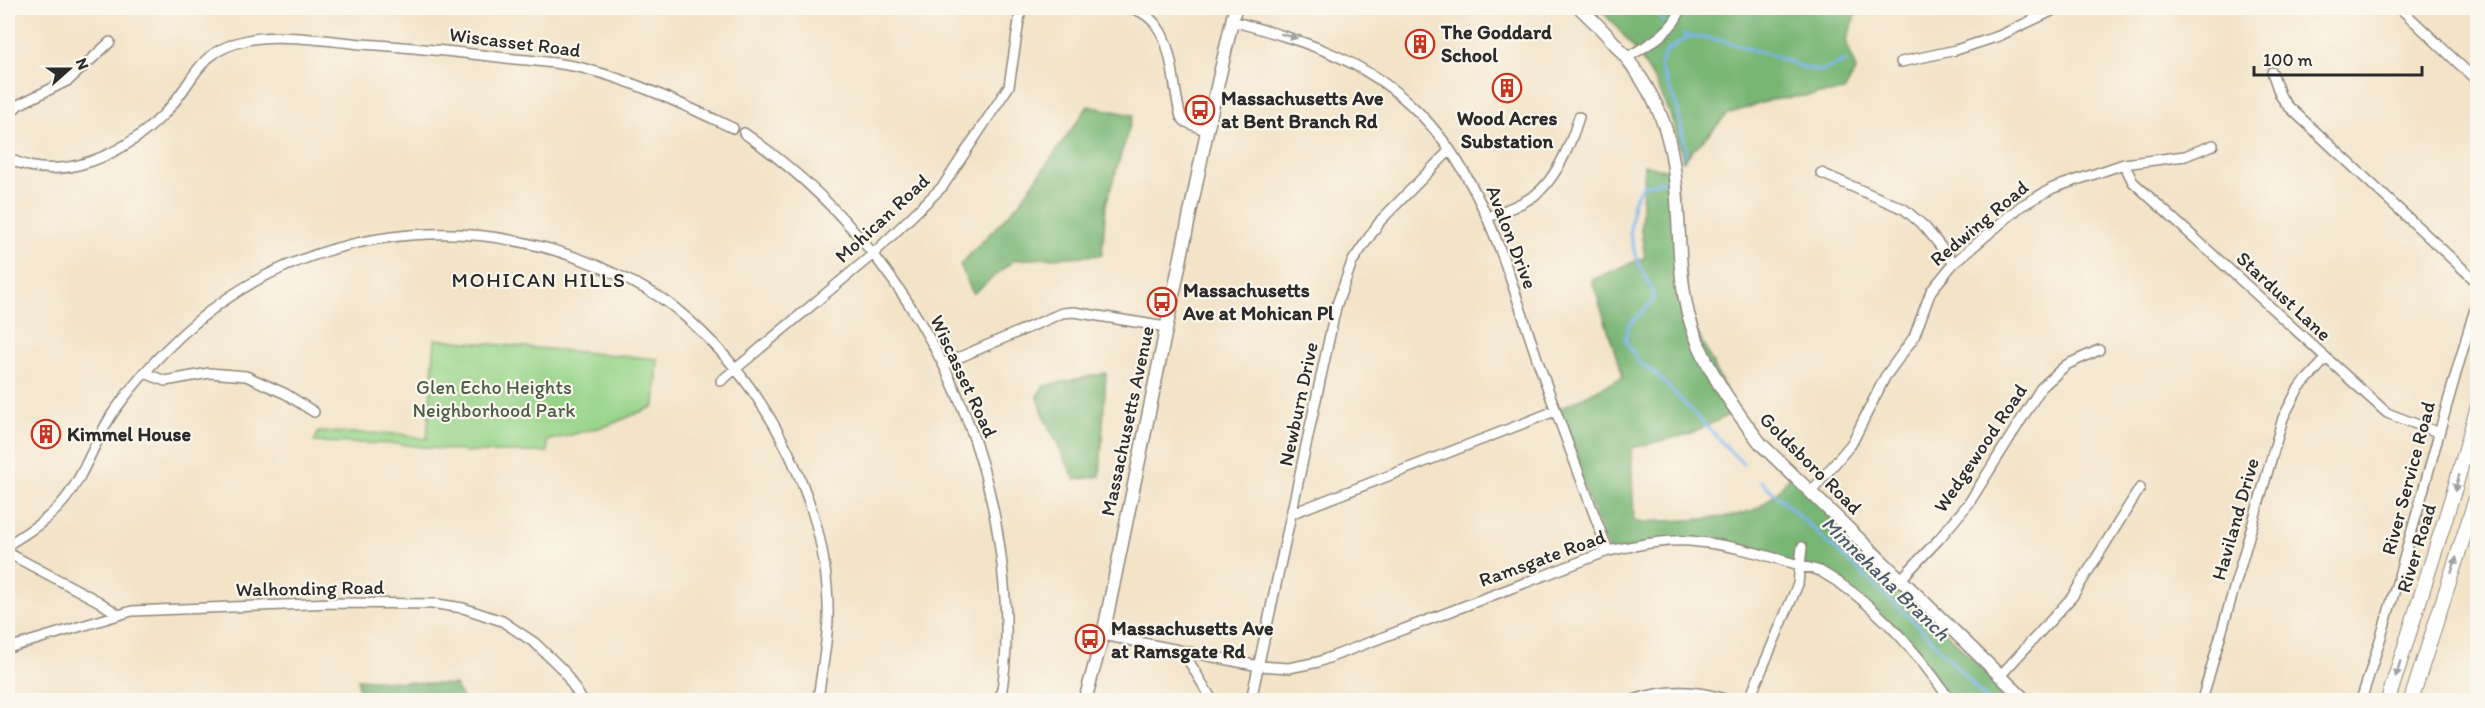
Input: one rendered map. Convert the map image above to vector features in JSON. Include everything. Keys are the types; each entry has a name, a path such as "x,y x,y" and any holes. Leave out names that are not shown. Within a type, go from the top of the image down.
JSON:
{"main road":[{"name":"Massachusetts Avenue","path":"1084,700 1103,635 1207,131 1235,8"},
{"name":"Goldsboro Road","path":"1580,8 1601,27 1649,91 1670,145 1684,290 1689,315 1713,373 1736,412 1761,444 2025,700"},
{"name":"River Road","path":"2388,700 2454,491 2478,406"},
{"name":"River Road","path":"2411,700 2478,492"}],"street":[{"name":"Mohican Road","path":"721,381 872,255 943,186 1009,86 1021,8"},
{"path":"1130,8 1144,14 1160,30 1169,49 1181,117 1186,122 1207,131"},
{"path":"1626,58 1664,32 1681,8"},
{"path":"1901,62 1956,50 1999,36 2058,8"},
{"path":"2400,8 2478,82"},
{"name":"Avalon Drive","path":"1232,21 1308,42 1361,67 1411,105 1450,150 1471,181 1488,217 1555,411 1608,550"},
{"name":"Wiscasset Road","path":"8,158 15,162 49,167 72,167 101,158 133,140 162,116 196,68 212,54 224,47 251,39 305,39 429,49 584,68 620,78 733,128"},
{"path":"8,116 18,105 69,80 110,42"},
{"path":"2271,72 2280,95 2287,105 2478,283"},
{"path":"1488,217 1522,203 1539,192 1558,164 1578,117"},
{"name":"Wiscasset Road","path":"744,133 803,178 840,213 915,312 944,364 968,417 981,456 999,541 1005,591 1006,640 999,700"},
{"name":"Redwing Road","path":"1811,492 1852,443 1886,377 1914,337 1931,291 1954,263 2036,195 2124,164 2185,156 2213,146"},
{"name":"Newburn Drive","path":"1251,700 1336,307 1352,262 1381,220 1450,150"},
{"name":"Stardust Lane","path":"2124,164 2133,182 2387,413 2437,432"},
{"path":"1821,173 1904,209 1925,227 1954,263"},
{"path":"8,545 42,522 64,502 113,412 145,373 206,315 262,278 318,253 357,243 394,236 450,233 489,235 525,242 578,258 621,276 675,309 737,368 781,435 813,516 822,556 828,618 818,700"},
{"name":"River Service Road","path":"2361,700 2391,611 2437,432 2478,299"},
{"path":"944,364 1062,313 1074,312 1166,327"},
{"name":"Wedgewood Road","path":"1901,579 1969,503 2041,388 2066,365 2099,350"},
{"name":"Haviland Drive","path":"2202,700 2283,418 2298,389 2326,358"},
{"path":"145,373 165,381 210,373 246,376 286,394 314,412"},
{"path":"1293,513 1555,411"},
{"path":"2000,676 2072,597 2140,488"},
{"name":"Ramsgate Road","path":"1103,635 1259,666 1289,668 1318,662 1608,550 1651,542 1697,541 1739,548 1824,573 1868,605 1896,631 1932,674 1950,700"},
{"path":"1749,700 1798,584 1802,547"},
{"path":"8,553 98,601 119,615"},
{"name":"Walhonding Road","path":"8,648 132,611 333,603 437,604 463,608 502,621 535,643 563,670 582,700"},
{"path":"1184,652 1212,700"},
{"path":"1634,700 1649,695 1684,691 1727,700"}],"green space":[{"path":"1598,8 1858,8 1846,41 1856,70 1844,91 1771,100 1728,114 1683,161 1671,118 1653,78 1628,41"},
{"path":"1088,106 1133,115 1106,204 1102,255 1014,260 973,294 960,265 1020,202"},
{"path":"1644,165 1674,171 1689,315 1736,412 1689,434 1631,448 1634,522 1709,519 1751,511 1768,500 1792,474 2012,700 1950,700 1896,631 1829,576 1697,541 1608,551 1555,411 1623,377 1592,280 1645,257 1641,231"},
{"name":"Glen Echo Heights Neighborhood Park","path":"435,339 658,359 655,406 609,425 547,441 548,452 470,452 396,444 314,442 318,432 401,434 427,439"},
{"path":"1106,373 1100,476 1075,480 1046,421 1037,396 1044,386"},
{"path":"358,679 455,685 463,700 359,700"}],"waterway":[{"name":"Minnehaha Branch","path":"1654,8 1663,22"},
{"name":"Minnehaha Branch","path":"1683,155 1686,151 1677,106 1660,67 1665,53 1688,36 1684,34"},
{"path":"1688,36 1720,40 1808,69 1821,71 1846,61"},
{"name":"Minnehaha Branch","path":"1665,181 1643,185 1633,201 1630,234 1636,258 1651,287 1654,300 1628,326 1625,340 1638,361 1658,376 1743,464"},
{"name":"Minnehaha Branch","path":"1761,481 1922,629 1987,700"}],"place":[{"name":"The Goddard School","path":"1420,44"},
{"name":"Wood Acres Substation","path":"1507,88"},
{"name":"Massachusetts Ave at Bent Branch Rd","path":"1200,110"},
{"name":"Massachusetts Ave at Mohican Pl","path":"1162,302"},
{"name":"Kimmel House","path":"46,434"},
{"name":"Massachusetts Ave at Ramsgate Rd","path":"1090,639"}],"district":[{"name":"MOHICAN HILLS","path":"539,279"}]}
